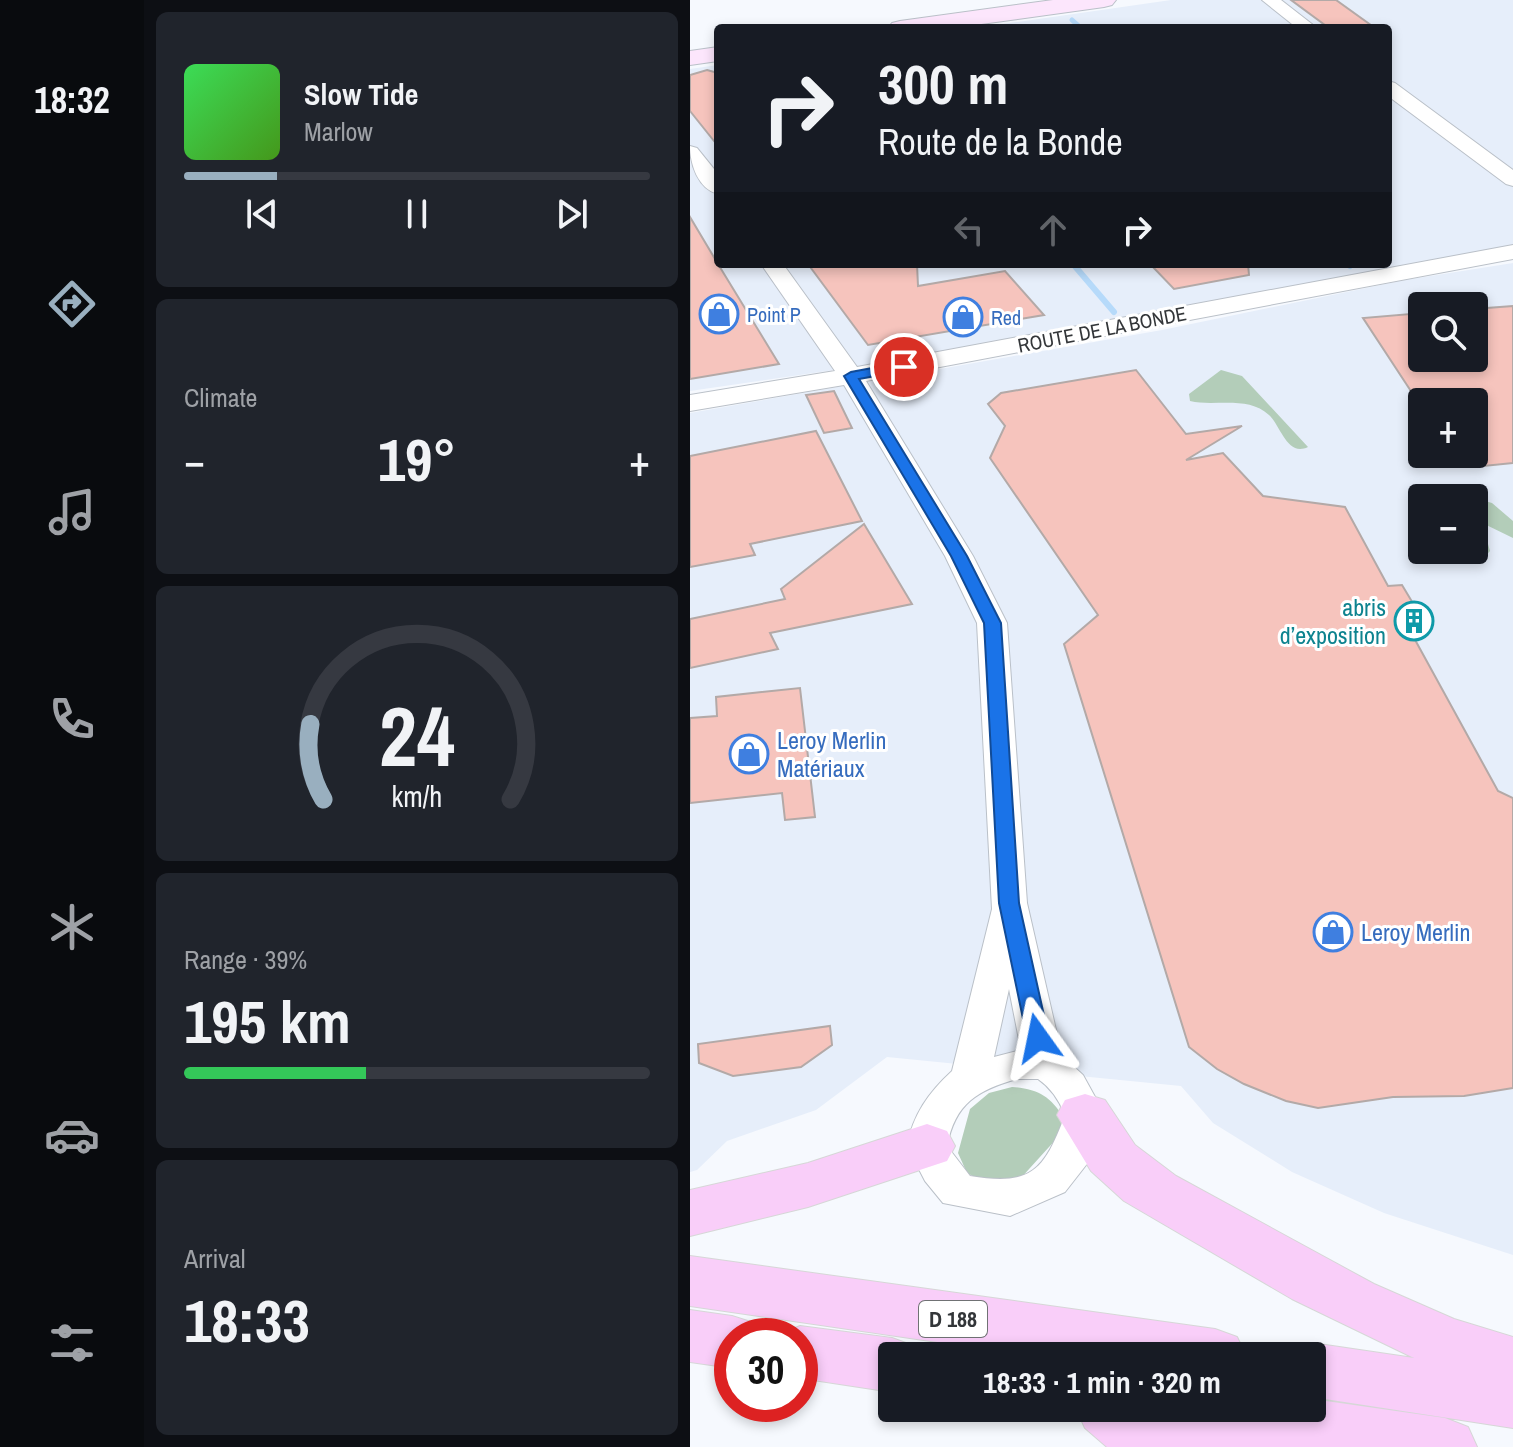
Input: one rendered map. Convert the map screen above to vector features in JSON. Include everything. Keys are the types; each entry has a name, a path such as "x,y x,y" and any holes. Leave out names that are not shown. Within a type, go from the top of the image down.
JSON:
{"main road":[{"path":"1085,1115 1115,1161 1145,1185 1248,1246 1382,1316 1486,1358 1513,1364"},
{"path":"690,1213 808,1185 927,1146"},
{"name":"D 188","path":"690,1281 1117,1342"},
{"path":"690,1336 714,1339"},
{"path":"818,1355 878,1363"},
{"path":"1326,1372 1513,1400"},
{"path":"1124,1422 1133,1430 1214,1447"},
{"path":"1279,1422 1445,1447"}],"street":[{"path":"929,24 1104,0"},
{"path":"1270,0 1303,24"},
{"path":"690,58 714,55"},
{"path":"1392,90 1513,180"},
{"path":"690,152 714,183"},
{"name":"ROUTE DE LA BONDE","path":"690,403 851,376 1513,252"},
{"path":"775,268 851,376 959,556 992,623 1009,903 1044,1065"},
{"path":"970,1078 1009,903"},
{"path":"1017,1065 1044,1065 1062,1078 1079,1100 1085,1115 1069,1160 1050,1180 1010,1199 958,1191 940,1170 927,1146 931,1125 947,1099 970,1078 1017,1065"}],"shaded area":[{"path":"1171,0 1513,0 1513,246 889,362 690,391 690,69 714,66 714,268 1392,268 1392,24 1003,24"},
{"path":"1513,263 1513,1255 1384,1213 1292,1172 1213,1123 1181,1086 887,1057 816,1110 727,1141 697,1170 690,1172 690,413 1162,330 1405,280"}],"green space":[{"path":"1221,370 1242,376 1308,447 1295,448 1269,415 1251,405 1190,401 1189,394"},
{"path":"1488,502 1513,521 1513,538 1488,526"},
{"path":"1012,1087 1036,1092 1054,1104 1064,1118 1059,1136 1020,1179 984,1182 967,1173 958,1153 970,1109 989,1093"}],"building":[{"path":"1291,0 1336,0 1369,24 1324,24"},
{"path":"707,70 714,72 714,141 690,111 690,75"},
{"name":"Point P","path":"690,217 714,257 714,268 720,268 779,364 690,379"},
{"path":"811,268 917,268 918,286 1005,271 1044,315 868,345"},
{"path":"1154,268 1248,268 1249,275 1174,289"},
{"path":"1513,306 1513,463 1488,466 1488,388 1409,388 1363,318 1408,314 1408,372 1488,372 1488,308"},
{"name":"Leroy Merlin","path":"1136,370 1186,434 1242,426 1186,460 1223,453 1263,496 1345,507 1388,586 1402,585 1414,605 1410,605 1423,625 1408,627 1498,791 1513,798 1513,1088 1464,1096 1393,1097 1318,1108 1286,1101 1244,1084 1217,1069 1189,1047 1064,644 1098,615 990,458 1005,426 988,404 1001,393"},
{"path":"834,391 852,428 824,433 806,395"},
{"path":"816,431 862,521 750,544 755,555 690,567 690,456"},
{"path":"864,524 912,604 770,633 778,649 690,668 690,619 785,599 781,589"},
{"name":"Leroy Merlin Matériaux","path":"800,688 815,817 785,820 782,793 690,803 690,718 717,716 716,697"},
{"path":"830,1026 832,1045 801,1067 733,1076 699,1063 698,1044"}],"waterway":[{"path":"1072,20 1076,24"},
{"path":"1076,268 1114,312"}],"place":[{"name":"Point P","path":"719,314"},
{"name":"Red","path":"963,317"},
{"name":"abris d’exposition","path":"1414,621"},
{"name":"Leroy Merlin Matériaux","path":"749,754"},
{"name":"Leroy Merlin","path":"1333,932"}],"route":[{"path":"904,367 851,376 959,556 992,623 1001,730 1009,903 1038,1038"}]}
